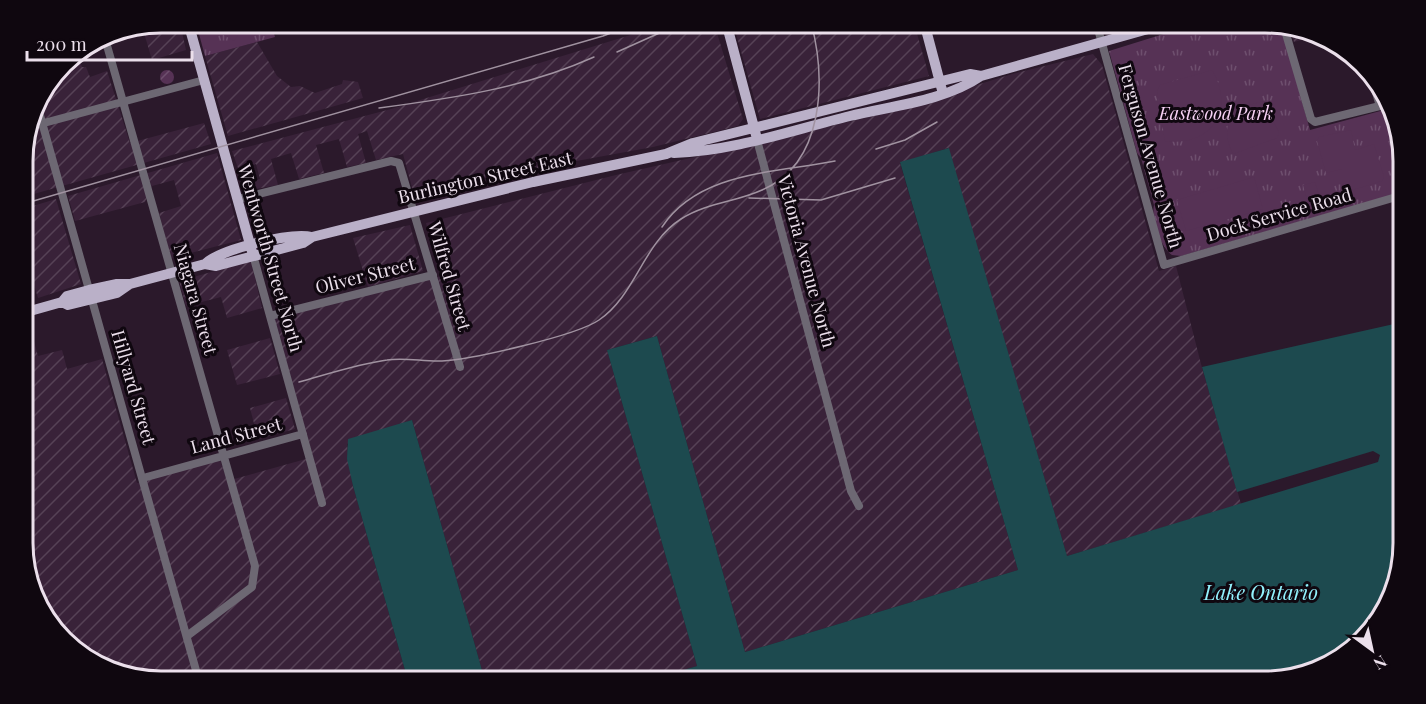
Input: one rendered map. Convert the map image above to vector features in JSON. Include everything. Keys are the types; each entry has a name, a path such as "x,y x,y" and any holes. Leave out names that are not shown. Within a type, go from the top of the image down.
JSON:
{"main road":[{"name":"Wentworth Street North","path":"191,33 252,251"},
{"name":"Victoria Avenue North","path":"729,33 756,134"},
{"path":"927,33 941,88"},
{"name":"Burlington Street East","path":"33,310 62,302 67,296 117,293 130,284 205,264 216,266 300,234 312,237 414,210 666,154 693,143 756,134 941,88 1136,33"}],"street":[{"name":"Ferguson Avenue North","path":"1099,33 1164,265"},
{"path":"1286,35 1311,119 1315,122 1381,106"},
{"name":"Niagara Street","path":"107,45 255,572 252,587 187,636"},
{"path":"38,125 204,80"},
{"name":"Hillyard Street","path":"41,117 196,671"},
{"name":"Victoria Avenue North","path":"756,134 851,490 859,506"},
{"name":"Wilfred Street","path":"238,199 396,161 402,167 460,367"},
{"name":"Dock Service Road","path":"1164,265 1393,198"},
{"name":"Wentworth Street North","path":"252,251 322,503"},
{"name":"Oliver Street","path":"270,316 433,275"},
{"name":"Land Street","path":"143,478 303,434"}],"shaded area":[{"path":"182,33 186,50 152,60 144,34"},
{"path":"637,33 717,33 743,119 738,126 653,147 413,191 403,154 376,160 367,131 358,134 366,163 347,167 339,139 316,145 324,173 299,179 291,153 271,159 278,185 244,191 241,184 260,179 256,164 238,168 232,151 391,109"},
{"path":"736,33 917,33 929,76 760,119"},
{"path":"1292,36 1304,39 1294,42"},
{"path":"257,42 277,76 291,87 300,86 315,93 342,84 343,80 358,82 363,98 228,136 205,56"},
{"path":"1093,54 1102,65 1159,271 1176,266 1241,504 1067,556 948,148 900,163 1018,570 745,652 657,336 607,350 697,666 680,671 482,671 412,420 347,444 353,486 405,671 161,671 136,669 104,658 76,639 59,621 50,607 37,576 34,560 33,338 38,356 62,350 67,369 102,359 137,483 220,459 227,481 313,457 274,319 441,276 426,223 616,175 887,113 1012,74"},
{"path":"80,62 82,67 86,67 90,77 107,71 130,143 204,123 211,144 33,194 33,152 37,128 46,104 59,83"},
{"path":"217,153 241,240 171,258 159,213 181,206 174,180 152,186 145,202 75,221 68,196"},
{"path":"56,199 81,284 38,298 33,282 33,206"},
{"path":"410,225 423,271 368,287 353,238"},
{"path":"251,261 262,308 227,318 221,297 186,306 179,281"},
{"path":"270,338 280,374 237,385 227,350"},
{"path":"286,398 295,429 258,439 250,408"}],"green space":[{"path":"199,33 274,33 275,37 205,56"},
{"path":"223,33 239,33 234,41"},
{"name":"Eastwood Park","path":"1167,33 1283,34 1310,130 1382,110 1392,144 1393,195 1181,256 1172,255 1157,232 1154,205 1109,51"},
{"path":"164,70 170,70 174,77 170,84 164,84 160,80 160,74"},
{"path":"1212,70 1219,85 1221,99 1220,112 1215,123 1195,138 1165,141 1157,91 1160,85"},
{"path":"1264,101 1279,133 1277,138 1233,154 1227,133 1232,118 1245,107"},
{"path":"1351,130 1355,150 1374,144 1384,177 1382,181 1346,192 1342,183 1342,169 1326,173 1317,141 1319,137"},
{"path":"1254,177 1263,209 1186,231 1177,200"},
{"path":"1315,182 1322,205 1310,209 1303,185"}],"water":[{"name":"Lake Ontario","path":"949,148 1067,556 1378,462 1380,455 1373,451 1237,492 1202,367 1393,324 1393,552 1386,584 1380,600 1367,620 1342,620 1342,645 1322,658 1290,669 1274,671 680,671 697,666 607,350 657,336 745,652 1018,570 900,162"},
{"path":"412,420 482,671 405,671 353,486 347,459 348,439"}],"railway":[{"path":"33,201 611,33"},
{"path":"617,52 659,33"},
{"path":"299,382 387,360 442,361 499,351 569,333 599,320 622,297 657,241 668,229 681,219 701,209 762,190 783,177 798,160 809,140 816,117 819,93 819,68 814,33"},
{"path":"379,108 462,96 515,84 542,77 594,57"},
{"path":"876,149 905,140 937,122"},
{"path":"662,227 678,209 696,195 717,185 764,172 835,161"},
{"path":"749,198 821,200 895,178"}]}
